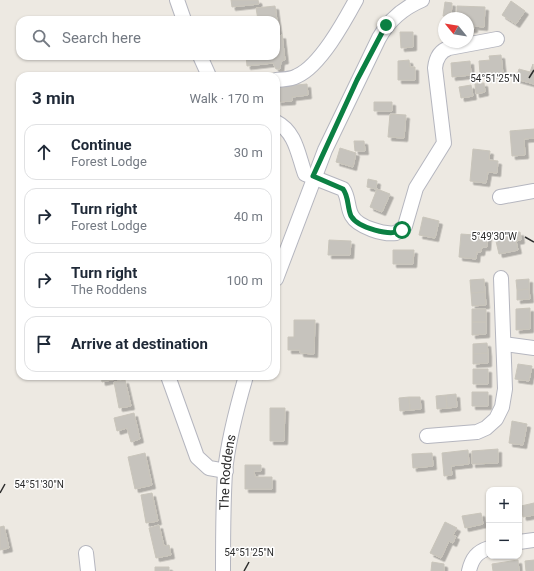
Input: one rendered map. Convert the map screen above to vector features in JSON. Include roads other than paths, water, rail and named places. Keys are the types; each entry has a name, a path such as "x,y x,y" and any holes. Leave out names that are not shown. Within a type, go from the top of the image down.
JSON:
{"street":[{"path":"177,0 183,16"},
{"path":"280,80 292,78 307,70 335,36 356,0"},
{"path":"280,268 313,176 357,80 379,38 386,25 404,4 422,0"},
{"path":"280,125 285,128 297,145 299,158 305,174 343,189 348,198 351,216 358,223 388,233 396,233 401,231 407,222 418,184 444,143 435,68 438,57 443,50 449,48 497,39"},
{"path":"202,60 207,72"},
{"path":"500,197 534,191"},
{"path":"427,436 477,432 486,428 496,419 504,400 504,344 501,278"},
{"path":"504,344 534,348"},
{"path":"169,380 196,455 203,464 209,468 226,471"},
{"name":"The Roddens","path":"223,571 223,505 226,471 237,407 245,380"},
{"path":"522,542 534,540"},
{"path":"469,571 473,558 479,552 486,549"}]}
